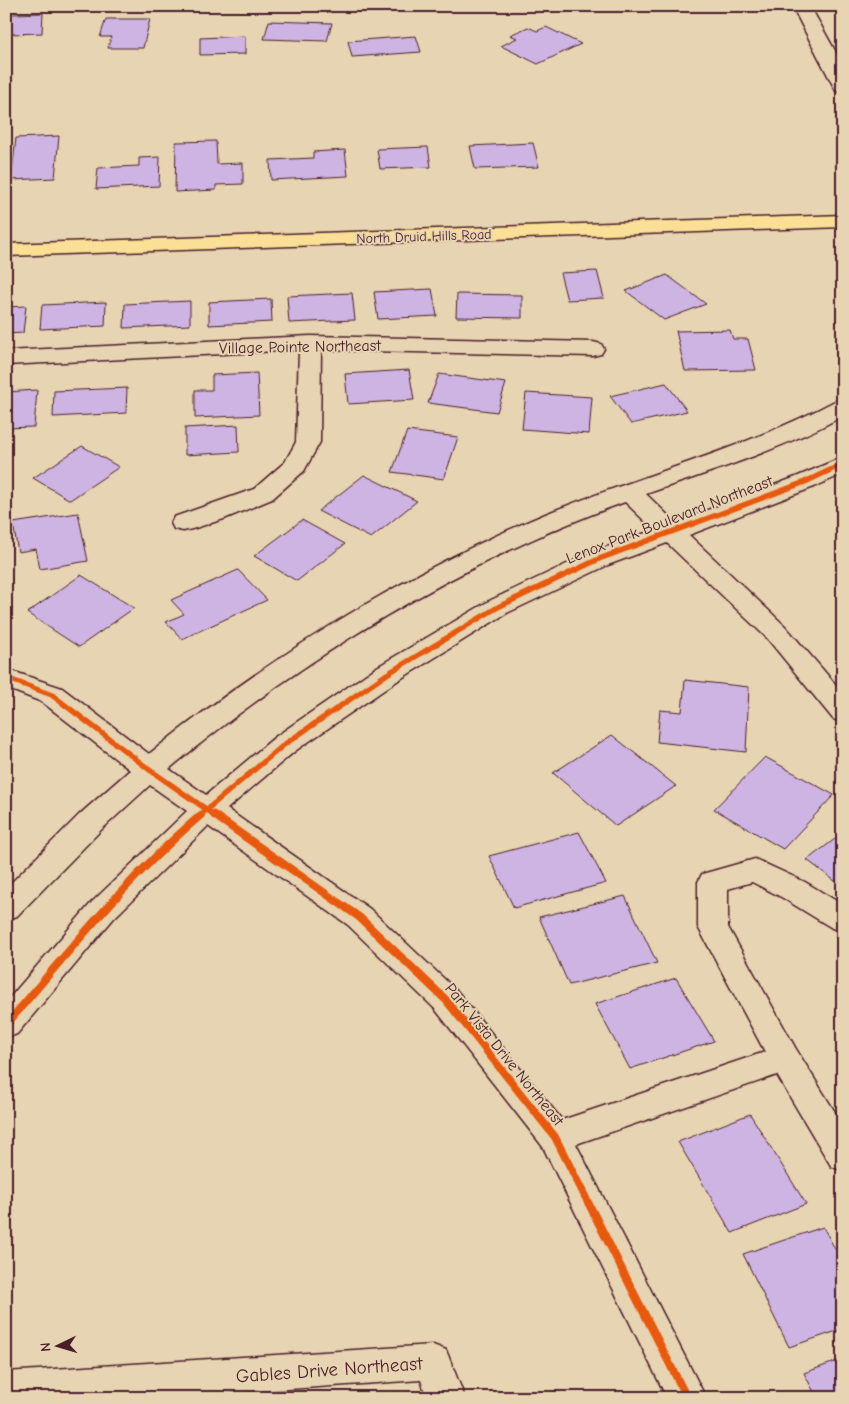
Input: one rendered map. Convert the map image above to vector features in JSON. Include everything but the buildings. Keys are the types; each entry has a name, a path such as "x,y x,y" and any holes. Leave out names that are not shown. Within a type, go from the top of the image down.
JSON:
{"main road":[{"name":"North Druid Hills Road","path":"6,250 843,221"}],"street":[{"path":"801,6 833,64 843,87"},
{"path":"183,523 215,513 263,494 295,466 308,442 310,343"},
{"name":"Village Pointe Northeast","path":"6,358 310,343 593,349"},
{"path":"6,908 36,874 120,794 230,706 336,635 444,572 558,519 762,445 843,406"},
{"name":"Lenox Park Boulevard Northeast","path":"6,1025 103,910 182,832 285,744 387,674 498,607 599,558 805,482 843,464"},
{"path":"629,492 776,632 843,712"},
{"name":"Park Vista Drive Northeast","path":"6,678 52,694 150,770 359,917 446,1000 556,1137 687,1398"},
{"path":"843,920 794,890 755,870 713,882 713,927 785,1059 843,1156"},
{"path":"556,1137 785,1059"},
{"name":"Gables Drive Northeast","path":"6,1390 433,1362 446,1398"}],"cycle path":[{"path":"6,1025 103,910 182,831 285,744 387,674 498,607 599,559 805,482 843,464"},
{"path":"6,678 52,695 150,770 359,917 446,1000 555,1137 687,1398"}]}
